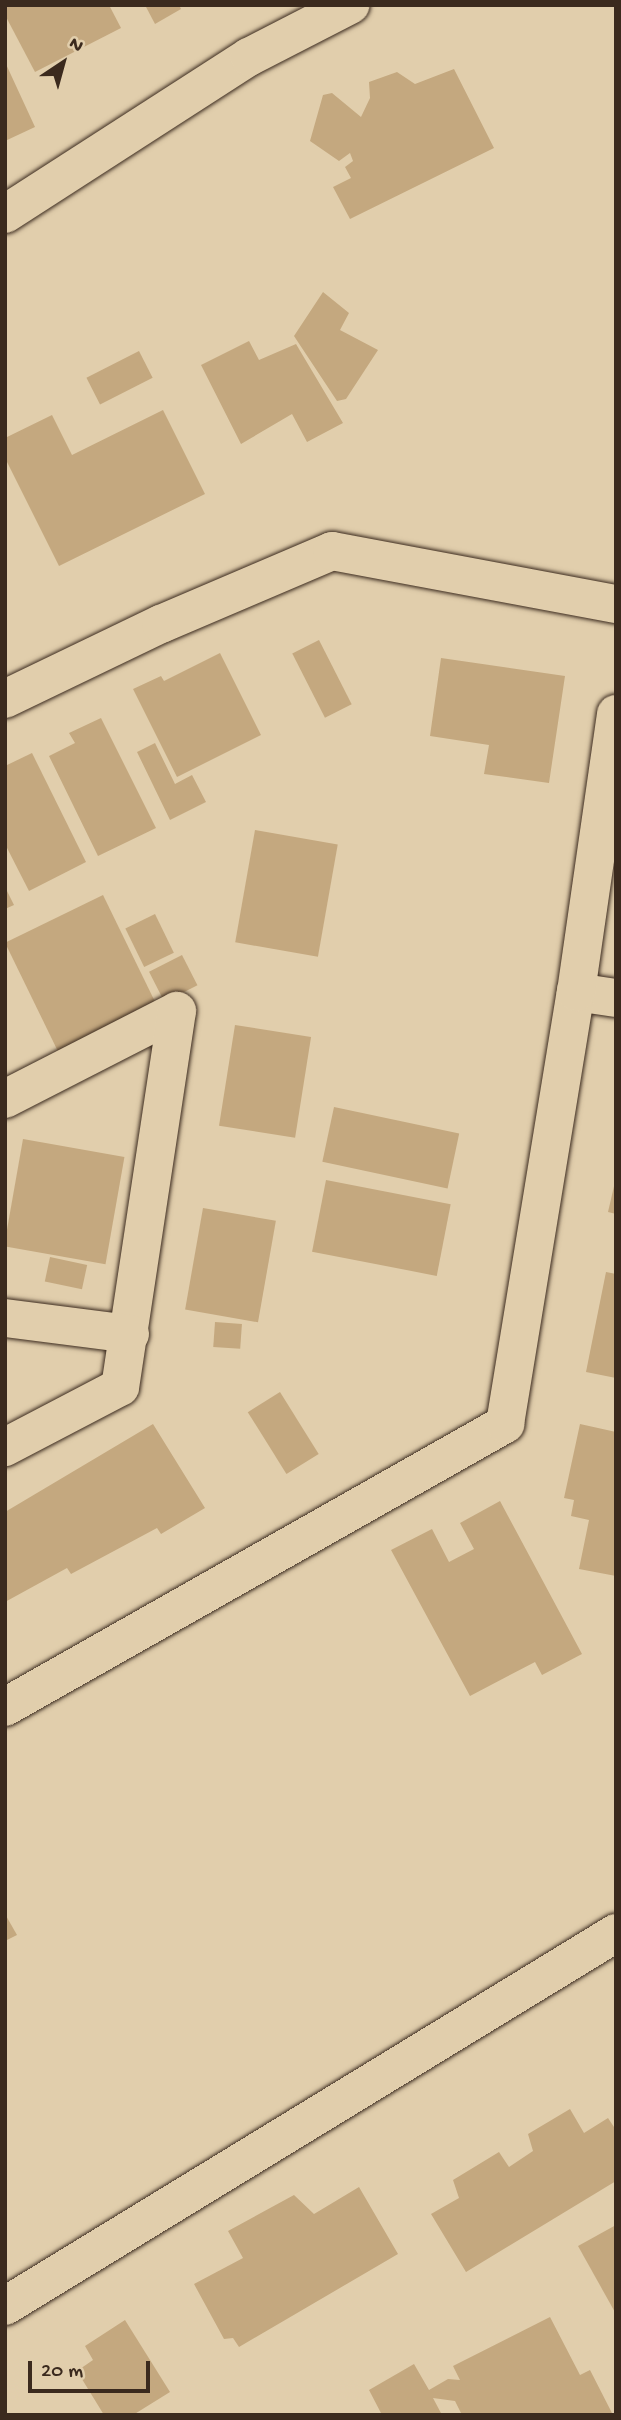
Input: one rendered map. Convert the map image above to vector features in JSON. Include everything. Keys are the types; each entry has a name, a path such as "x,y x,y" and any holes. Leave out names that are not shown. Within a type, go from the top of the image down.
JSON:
{"lane":[{"path":"5,214 249,57 349,5"},
{"path":"5,699 161,624 332,551 616,604"},
{"path":"5,1707 505,1423 612,766 616,714"},
{"path":"576,992 616,998"},
{"path":"5,1099 177,1011 120,1387 5,1447"},
{"path":"5,1318 130,1334"},
{"path":"5,2306 616,1933"}],"building":[{"path":"5,5 109,5 121,28 35,72 5,15"},
{"path":"145,5 179,5 181,9 155,24"},
{"path":"5,62 35,127 5,141"},
{"path":"454,69 494,148 350,219 333,187 351,178 345,167 353,161 350,153 339,161 310,141 323,95 332,93 361,117 370,98 369,82 397,72 415,84"},
{"path":"323,292 349,313 340,330 378,350 346,399 337,401 294,336"},
{"path":"249,341 259,360 296,344 343,423 307,442 292,414 241,444 201,365"},
{"path":"139,351 153,378 100,405 86,378"},
{"path":"163,410 205,494 59,566 5,458 5,438 52,415 72,455"},
{"path":"319,640 352,704 325,718 292,654"},
{"path":"220,653 261,735 177,777 133,689 161,676 164,681"},
{"path":"441,658 565,676 549,783 484,774 489,745 430,736"},
{"path":"101,718 156,828 98,856 49,756 75,743 69,733"},
{"path":"155,743 175,784 192,775 206,802 170,820 137,752"},
{"path":"32,753 86,862 29,891 5,844 5,766"},
{"path":"255,830 338,845 318,957 235,942"},
{"path":"5,887 14,905 5,909"},
{"path":"103,895 156,1005 59,1052 5,943"},
{"path":"155,914 174,953 144,967 125,928"},
{"path":"182,955 197,985 164,1002 149,972"},
{"path":"235,1025 311,1037 295,1138 219,1126"},
{"path":"334,1107 459,1134 448,1188 322,1162"},
{"path":"23,1139 124,1157 106,1264 5,1247"},
{"path":"326,1180 451,1204 437,1276 312,1252"},
{"path":"616,1182 616,1214 608,1212"},
{"path":"203,1208 276,1221 258,1322 185,1309"},
{"path":"50,1257 87,1265 82,1289 45,1281"},
{"path":"606,1272 616,1274 616,1378 586,1372"},
{"path":"215,1322 242,1324 240,1349 213,1347"},
{"path":"280,1392 319,1454 286,1474 248,1412"},
{"path":"153,1424 205,1508 161,1534 157,1528 71,1574 67,1568 5,1602 5,1512"},
{"path":"580,1424 616,1432 616,1576 579,1569 589,1520 571,1516 574,1500 564,1498"},
{"path":"500,1501 582,1654 542,1675 535,1662 470,1696 391,1550 432,1529 449,1562 474,1549 460,1523"},
{"path":"5,1914 17,1935 5,1941"},
{"path":"570,2109 584,2133 608,2118 616,2130 616,2181 466,2272 431,2214 459,2198 453,2180 499,2152 509,2167 533,2151 528,2134"},
{"path":"359,2187 398,2254 239,2347 233,2338 224,2339 194,2284 243,2258 228,2231 294,2195 314,2214"},
{"path":"616,2225 616,2314 578,2246"},
{"path":"550,2317 580,2375 590,2370 613,2415 462,2415 455,2401 433,2398 442,2415 382,2415 369,2390 414,2364 429,2390 448,2379 460,2380 453,2366"},
{"path":"125,2320 170,2392 133,2415 104,2415 77,2371 93,2360 85,2346"}]}
